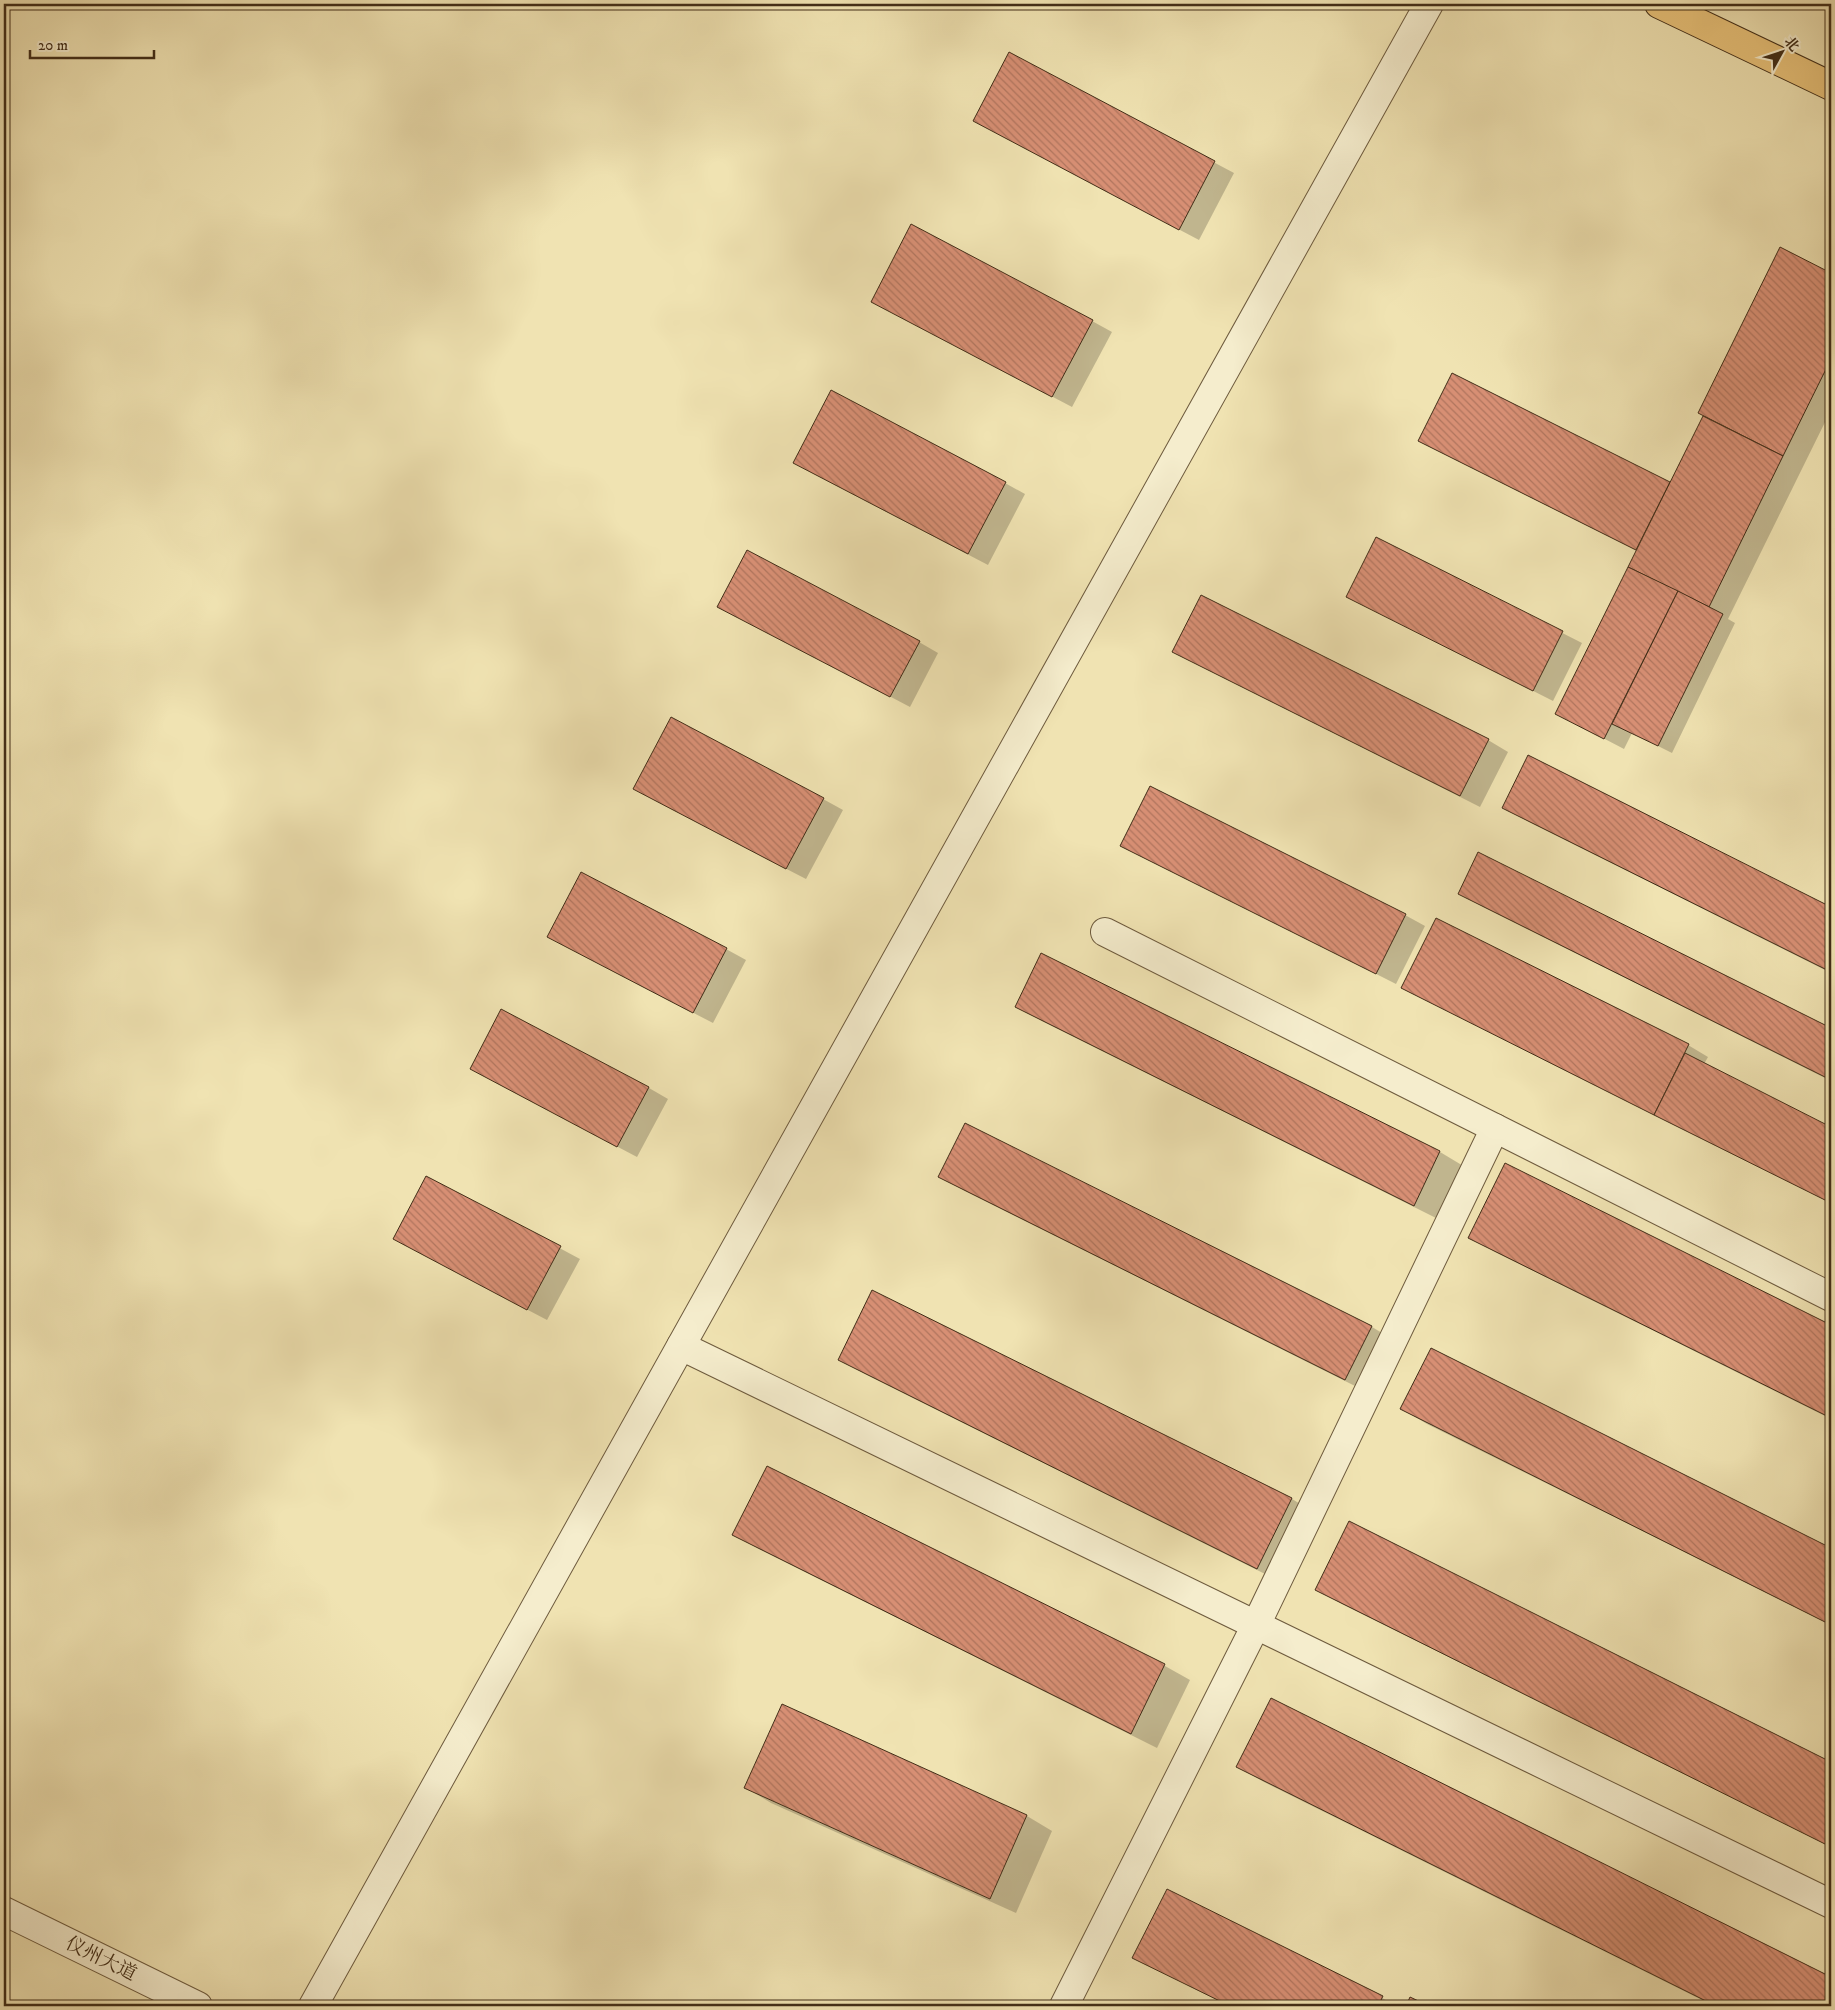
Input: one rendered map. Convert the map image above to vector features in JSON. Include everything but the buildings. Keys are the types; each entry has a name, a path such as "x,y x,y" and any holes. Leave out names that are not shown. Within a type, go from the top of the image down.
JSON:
{"highway":[{"path":"1658,4 1831,86"}],"street":[{"path":"313,2006 1429,4"},
{"path":"1105,932 1831,1297"},
{"path":"1064,2006 1256,1625 1495,1128"},
{"path":"681,1346 1831,1904"},
{"name":"仪州大道","path":"4,1911 198,2006"}]}
